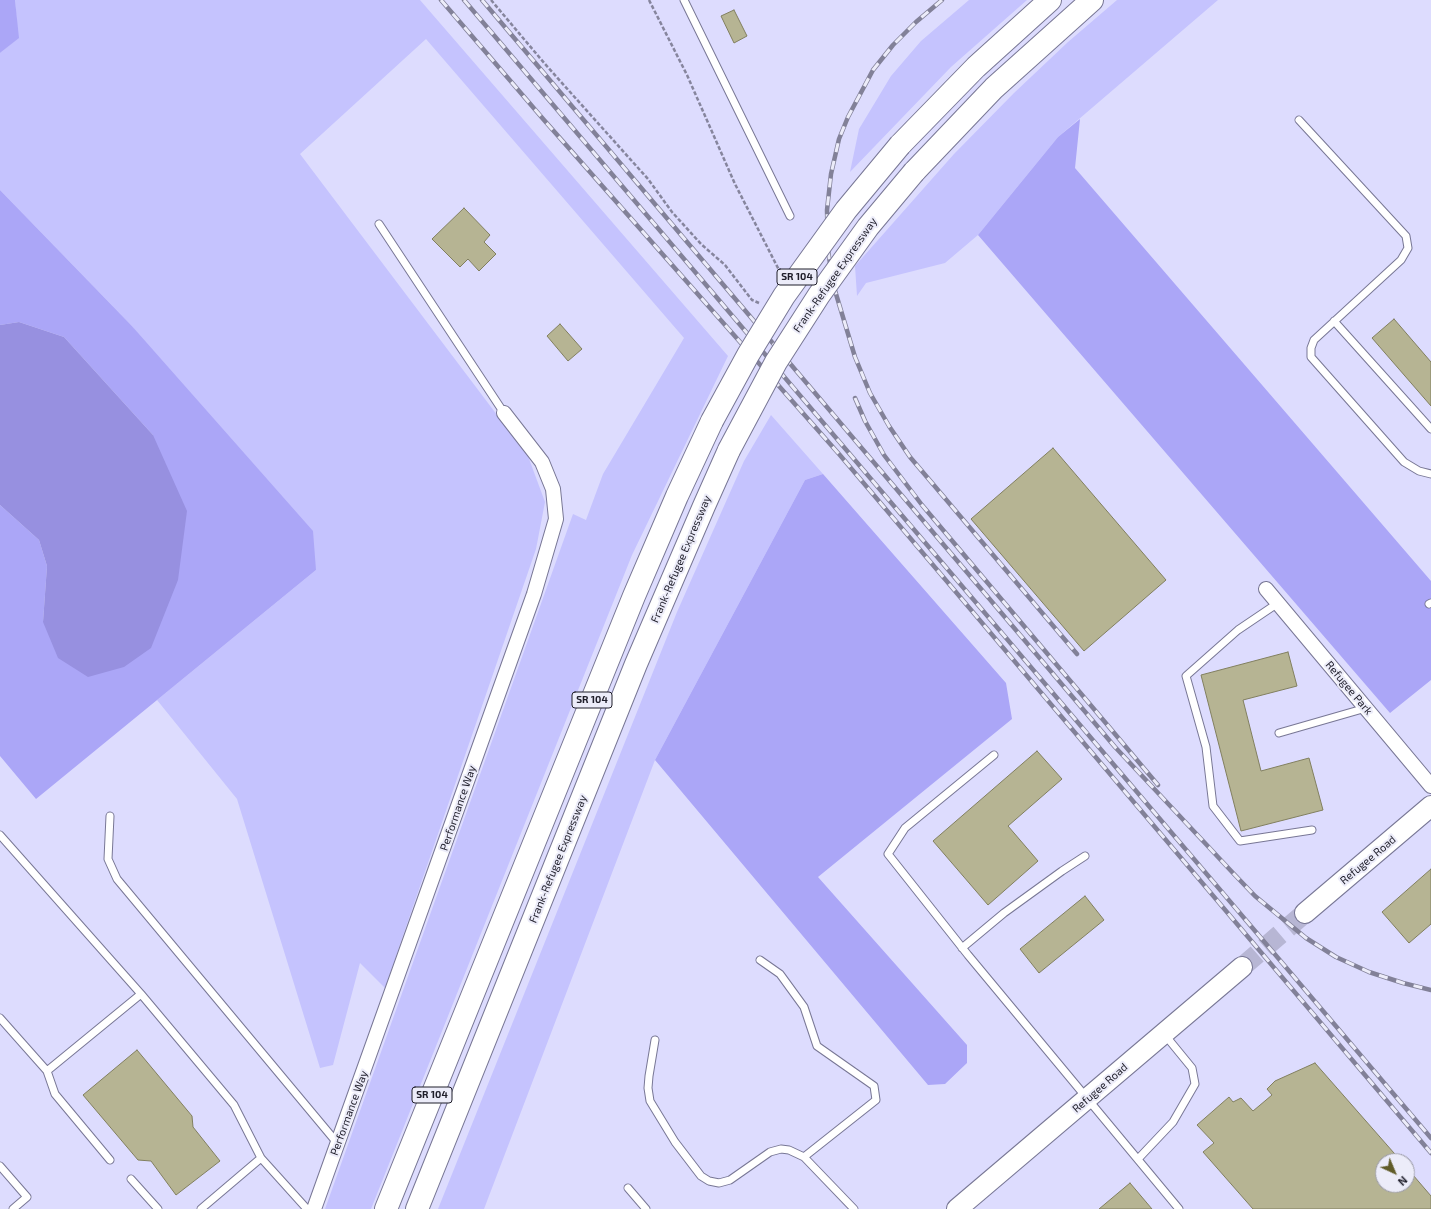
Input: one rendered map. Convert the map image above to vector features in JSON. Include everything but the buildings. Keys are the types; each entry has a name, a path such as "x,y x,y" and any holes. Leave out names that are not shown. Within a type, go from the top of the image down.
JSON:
{"highway":[{"name":"SR 104","path":"386,1209 634,596 677,496 712,421 748,356 784,296 846,210 900,145 976,67 1050,0"},
{"name":"Frank-Refugee Expressway","path":"417,1209 636,664 729,450 776,362 819,295 868,227 914,172 994,88 1092,0"}],"main road":[{"name":"Refugee Road","path":"1305,913 1431,806"},
{"name":"Refugee Road","path":"958,1208 1242,967"}],"street":[{"name":"Performance Way","path":"314,1209 534,594 556,519 553,489 542,462 504,413"},
{"name":"Refugee Park","path":"1266,589 1431,786"}],"lane":[{"path":"684,0 790,216"},
{"path":"1299,120 1406,236 1408,248 1401,260 1314,340 1310,348 1311,357 1404,462 1419,471 1431,474"},
{"path":"379,224 504,413"},
{"path":"1334,321 1431,429"},
{"path":"1278,603 1238,630 1186,676 1206,747 1213,806 1240,841 1312,830"},
{"path":"1279,733 1366,708"},
{"path":"994,755 905,828 888,854 962,948 1179,1209"},
{"path":"110,816 108,858 117,879 338,1144"},
{"path":"0,835 141,994 234,1105 262,1158 307,1209"},
{"path":"962,948 1017,904 1085,856"},
{"path":"760,960 780,974 804,1007 817,1046 874,1086 876,1100 804,1157"},
{"path":"47,1071 141,994"},
{"path":"0,1018 47,1071 55,1094 110,1160"},
{"path":"1138,1159 1173,1122 1195,1084 1192,1068 1163,1034"},
{"path":"655,1040 648,1082 650,1101 675,1142 701,1176 709,1181 719,1183 730,1180 770,1152 781,1149 790,1150 804,1157 854,1209"},
{"path":"201,1209 262,1158"},
{"path":"0,1166 27,1197 13,1209"},
{"path":"131,1179 158,1209"},
{"path":"628,1188 646,1209"}],"path":[{"path":"491,0 545,64 648,179 672,212 701,244 725,265 752,300 760,303 767,302"},
{"path":"649,0 687,75 735,184 781,274"}],"shaded area":[{"path":"0,0 15,0 19,38 0,53"},
{"path":"15,0 420,0 728,356 632,555 371,1209 325,1209 573,514 586,520 603,474 684,338 426,39 300,154 528,456 545,502 536,549 385,988 360,963 333,1065 320,1068 237,799 157,700 316,570 131,325 0,190 0,53 18,38"},
{"path":"969,0 1027,0 951,67 850,172 859,129 891,76 921,41"},
{"path":"1117,0 1218,0 1058,137 978,235 945,263 866,283 857,296 855,266 954,154 1014,93 1068,42"},
{"path":"1080,119 1075,168 1431,581 1431,680 1390,713 978,235 1058,137"},
{"path":"0,190 131,325 313,531 316,570 36,799 0,756 0,505 39,540 47,566 43,622 153,435 64,337 19,322 0,325"},
{"path":"19,322 64,337 153,435 187,511 178,580 151,648 124,667 88,677 58,658 43,622 47,566 39,540 0,505 0,325"},
{"path":"771,415 823,474 805,480 655,760 484,1209 438,1209 677,612 744,461"},
{"path":"823,474 1006,683 1012,719 818,877 967,1045 967,1063 945,1084 928,1085 655,760 805,480"}],"tunnel":[{"path":"1242,967 1305,913"}],"railway":[{"path":"441,0 544,120 839,454 1431,1153"},
{"path":"464,0 1431,1138"},
{"path":"482,0 1115,747 1255,896 1306,938 1336,957 1369,972 1431,990"},
{"path":"942,0 916,22 893,45 873,70 848,117 839,139 831,174 827,210 828,250 833,284 855,357 870,393 889,426 910,457 1077,654"},
{"path":"855,398 865,421 884,455 922,505 1158,785"}]}
